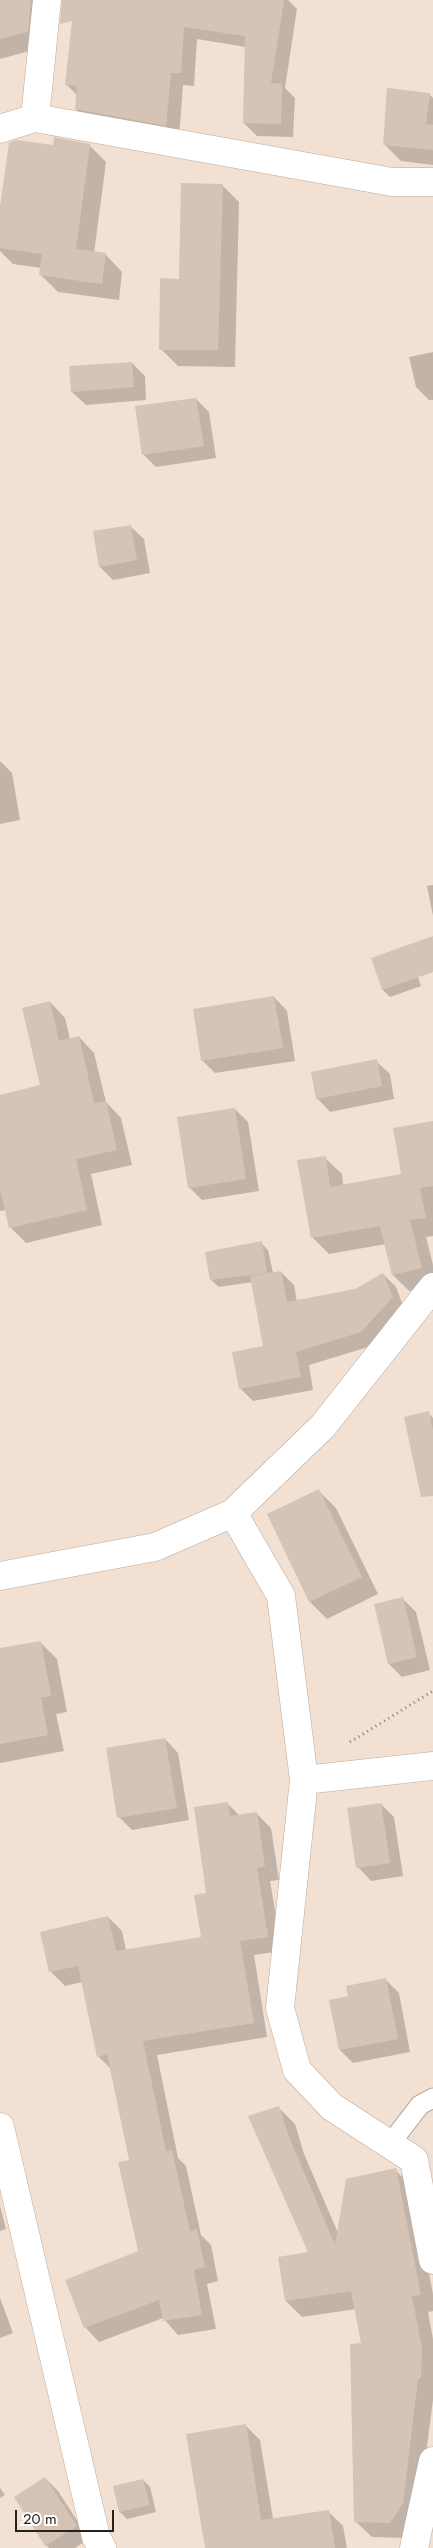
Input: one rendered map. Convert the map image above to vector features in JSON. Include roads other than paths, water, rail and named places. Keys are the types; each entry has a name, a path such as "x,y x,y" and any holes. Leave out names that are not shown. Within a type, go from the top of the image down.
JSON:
{"street":[{"path":"35,118 47,0"},
{"path":"0,129 35,118 392,182 433,182"},
{"path":"0,1576 155,1547 233,1513 323,1426 433,1286"},
{"path":"233,1513 281,1596 303,1772 280,2008 298,2070 332,2107 414,2160 433,2260"},
{"path":"303,1772 433,1766"},
{"path":"0,2127 93,2528 102,2548"},
{"path":"421,2541 433,2461"}],"lane":[{"path":"390,2144 420,2105 433,2098"}]}
